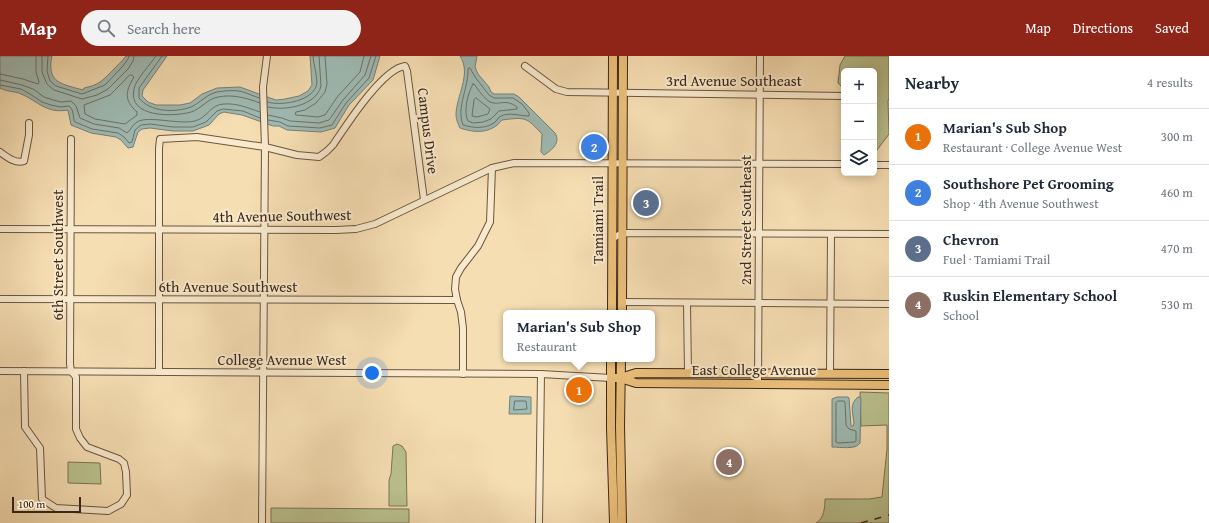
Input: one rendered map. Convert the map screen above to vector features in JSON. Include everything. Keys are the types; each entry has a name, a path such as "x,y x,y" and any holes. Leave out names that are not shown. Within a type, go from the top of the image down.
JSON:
{"main road":[{"name":"Tamiami Trail","path":"612,310 613,56"},
{"name":"Tamiami Trail","path":"622,310 623,56"},
{"path":"612,291 618,301 622,302"},
{"path":"611,362 614,523"},
{"path":"621,362 622,523"},
{"name":"East College Avenue","path":"611,378 620,378 636,373 889,374"},
{"name":"East College Avenue","path":"620,378 636,383 889,385"}],"street":[{"path":"262,523 265,146 263,87 268,56"},
{"name":"2nd Street Southeast","path":"758,384 760,56"},
{"name":"Campus Drive","path":"265,146 297,155 319,157 333,144 381,81 399,67 404,66 407,71 424,200"},
{"name":"3rd Avenue Southeast","path":"525,66 556,89 567,92 613,94 759,94 841,96"},
{"path":"0,152 15,161 24,161 29,134 29,123"},
{"path":"159,372 160,139 197,137 265,146"},
{"name":"6th Street Southwest","path":"24,371 25,427 40,448 42,499 56,508 108,511 121,504 127,495 124,463 119,459 87,447 80,438 76,429 76,377 71,371 71,139"},
{"name":"4th Avenue Southwest","path":"0,228 160,230 356,229 375,224 492,168 514,163 841,164"},
{"path":"877,165 889,165"},
{"path":"463,374 463,328 461,312 455,289 456,278 461,268 478,246 490,222 492,168"},
{"path":"612,239 622,233 831,235 889,234"},
{"path":"830,374 831,235"},
{"name":"6th Avenue Southwest","path":"0,299 457,300"},
{"path":"622,302 889,304"},
{"path":"687,303 688,373"},
{"name":"College Avenue West","path":"0,371 541,374 611,378"},
{"path":"540,523 541,374"}],"green space":[{"path":"845,56 889,56 889,134 877,150 877,68 841,68 841,86 838,83 840,65"},
{"path":"860,392 889,393 889,523 816,523 821,519 825,499 869,499 882,497 887,449 887,425 861,426"},
{"path":"397,444 402,446 406,452 407,506 389,506 389,480 391,474 393,446"},
{"path":"68,462 100,463 101,484 68,483"},
{"path":"271,508 409,509 409,523 271,523"}],"water":[{"path":"0,56 52,56 51,72 57,81 83,90 84,88 97,84 103,80 126,56 167,56 143,90 142,96 148,102 156,105 180,105 190,103 202,94 217,88 240,87 276,100 299,96 308,91 312,85 310,56 380,56 373,80 349,105 335,128 321,132 287,130 279,126 273,126 242,115 224,112 219,114 209,125 193,131 173,131 150,128 142,129 138,132 133,147 128,148 116,137 91,133 71,125 68,110 60,111 48,109 21,94 0,88"},
{"path":"460,56 477,56 475,67 478,74 489,87 491,92 494,94 514,94 519,97 555,133 557,140 555,146 544,155 541,152 542,134 529,121 521,119 502,120 493,128 482,131 471,131 460,128 456,115 464,78 464,70"},
{"path":"510,396 531,397 531,414 509,414"},
{"path":"837,397 849,398 851,426 853,426 854,423 852,409 853,403 858,397 861,399 860,443 855,447 832,447 832,399"}],"railway":[{"path":"861,523 889,515"}],"place":[{"name":"Southshore Pet Grooming","path":"594,147"},
{"name":"Chevron","path":"646,203"},
{"name":"Marian's Sub Shop","path":"579,390"},
{"name":"Ruskin Elementary School","path":"729,462"}]}
